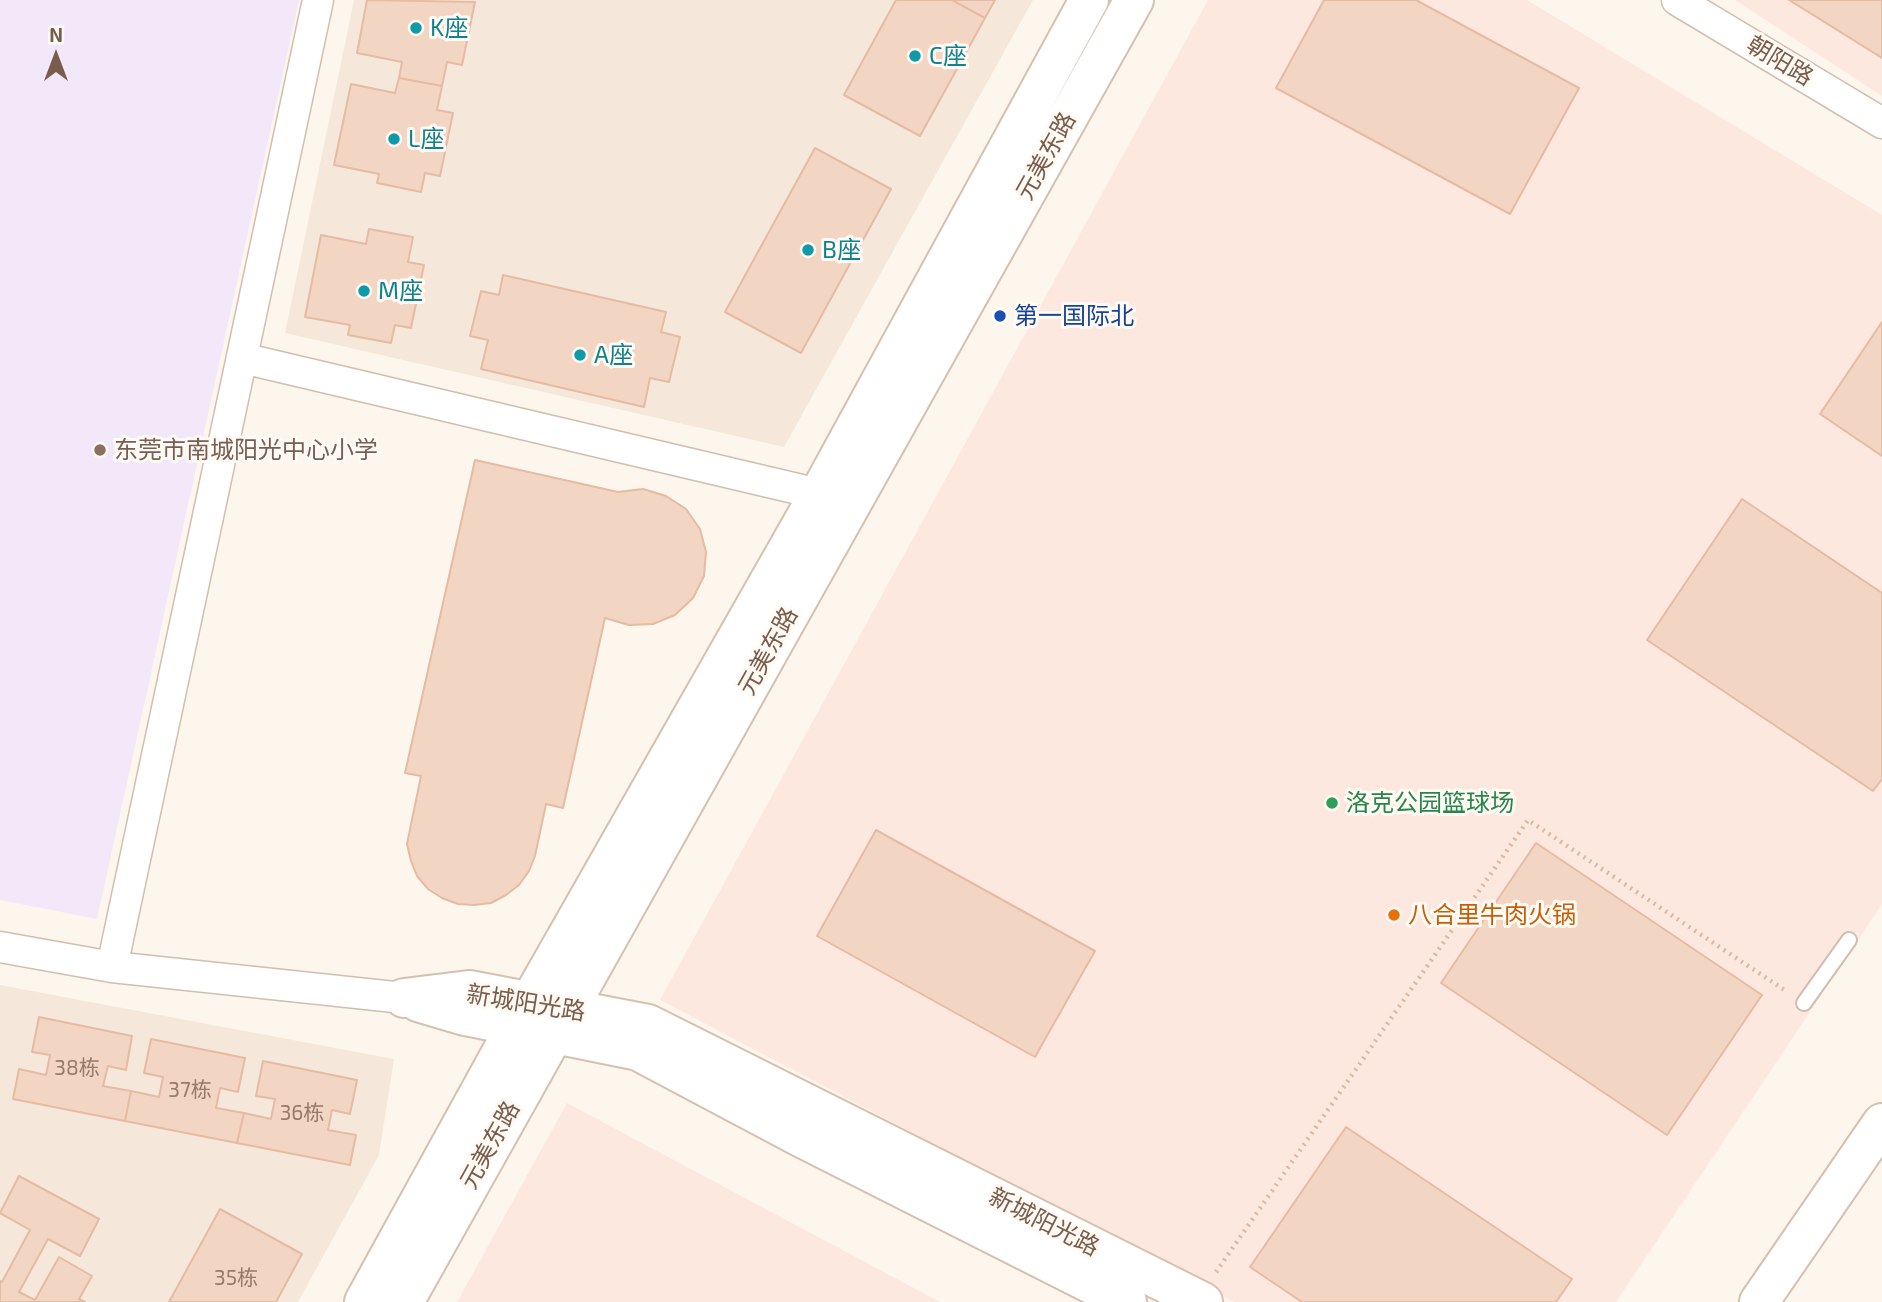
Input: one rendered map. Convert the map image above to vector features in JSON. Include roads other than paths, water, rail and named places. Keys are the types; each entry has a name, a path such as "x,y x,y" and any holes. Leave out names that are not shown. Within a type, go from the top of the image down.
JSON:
{"street":[{"path":"112,967 318,0"},
{"name":"元美东路","path":"404,1302 542,1017 820,494 1089,0"},
{"name":"元美东路","path":"364,1302 542,1017 1134,0"},
{"name":"朝阳路","path":"1677,0 1882,123"},
{"path":"242,358 820,494"},
{"path":"0,947 112,967 404,998"},
{"name":"新城阳光路","path":"404,998 468,989 638,1051 800,1138 1126,1302"},
{"name":"新城阳光路","path":"542,1017 648,1024 1200,1300"},
{"path":"1759,1302 1882,1122"}],"lane":[{"path":"1804,1003 1849,940"}],"place":[{"name":"K座","path":"416,28"},
{"name":"C座","path":"915,56"},
{"name":"L座","path":"394,139"},
{"name":"B座","path":"808,250"},
{"name":"M座","path":"364,291"},
{"name":"第一国际北","path":"1000,316"},
{"name":"A座","path":"580,355"},
{"name":"东莞市南城阳光中心小学","path":"100,450"},
{"name":"洛克公园篮球场","path":"1332,803"},
{"name":"八合里牛肉火锅","path":"1394,915"}]}
